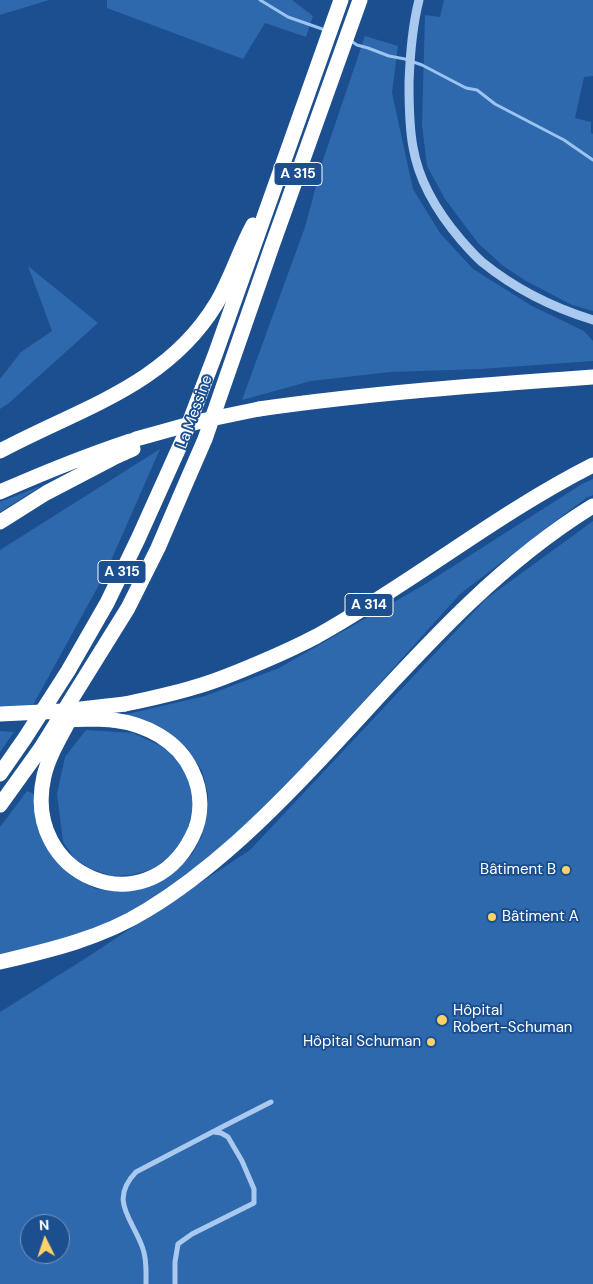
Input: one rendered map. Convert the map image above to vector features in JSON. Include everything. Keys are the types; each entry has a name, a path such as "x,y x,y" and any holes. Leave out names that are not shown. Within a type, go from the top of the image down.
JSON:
{"highway":[{"name":"La Messine","path":"0,774 68,671 107,603 187,430 341,0"},
{"name":"La Messine","path":"0,805 41,748 128,608 158,548 205,438 360,0"},
{"path":"0,451 130,387 178,352 193,335 223,292 249,232 282,168"},
{"path":"0,492 86,456 135,444 201,421 325,400 458,386 593,377"},
{"path":"0,522 55,488 135,444"},
{"name":"A 314","path":"0,714 63,711 125,704 197,687 234,674 315,637 398,587 517,508 593,465"},
{"path":"0,962 84,940 147,911 190,881 234,844 282,799 427,644 472,600 536,544 593,506"},
{"path":"0,721 96,719 132,723 155,732 180,750 190,766 199,790 199,811 194,833 175,862 152,878 125,884 111,883 87,876 76,870 65,861 51,843 46,831 41,802 44,774 55,747 128,608"}],"street":[{"path":"419,0 412,26 411,39 409,77 411,134 416,162 436,207 481,261 518,287 549,303 593,320"},
{"path":"146,1284 146,1264 143,1250 123,1204 124,1188 128,1180 136,1172 271,1102"},
{"path":"174,1284 178,1244 192,1234 254,1202 254,1189 228,1136 213,1131"}],"shaded area":[{"path":"0,0 49,0 0,15"},
{"path":"107,0 292,0 313,16 306,37 265,23 243,59 107,8"},
{"path":"444,0 593,0 593,76 584,77 575,118 591,122 591,133 593,134 593,311 572,305 526,281 502,265 478,243 445,199 427,166 422,125 425,15 440,17"},
{"path":"365,36 398,46 392,93 413,189 440,233 473,269 532,306 584,331 593,341 593,361 480,369 390,372 311,381 242,400 305,227 323,160"},
{"path":"28,266 98,323 0,409 0,379 21,352 52,331"},
{"path":"160,449 106,572 33,705 0,707 0,550"},
{"path":"593,479 593,495 586,498 460,594 300,772 229,840 196,867 135,909 74,938 0,955 0,827 27,791 37,795 44,842 54,857 73,877 96,889 131,891 148,887 165,879 192,854 202,836 206,819 208,794 202,771 187,748 174,737 127,718 127,714 205,696 279,668 422,586 582,484"},
{"path":"41,486 0,512 0,502"},
{"path":"593,521 593,1284 0,1284 0,1012 250,850 486,599"},
{"path":"86,730 133,733 163,747 182,765 193,790 192,812 186,835 170,856 153,869 131,875 111,876 89,868 75,859 63,842 57,794 65,757"},
{"path":"0,731 14,732 0,752"}],"waterway":[{"path":"260,0 288,17 325,30"},
{"path":"351,41 357,45 389,56 422,65 466,88 477,90 495,104 564,140 593,160"}],"place":[{"name":"Bâtiment B","path":"566,870"},
{"name":"Bâtiment A","path":"492,917"},
{"name":"Hôpital Robert-Schuman","path":"442,1020"},
{"name":"Hôpital Schuman","path":"431,1042"}]}
